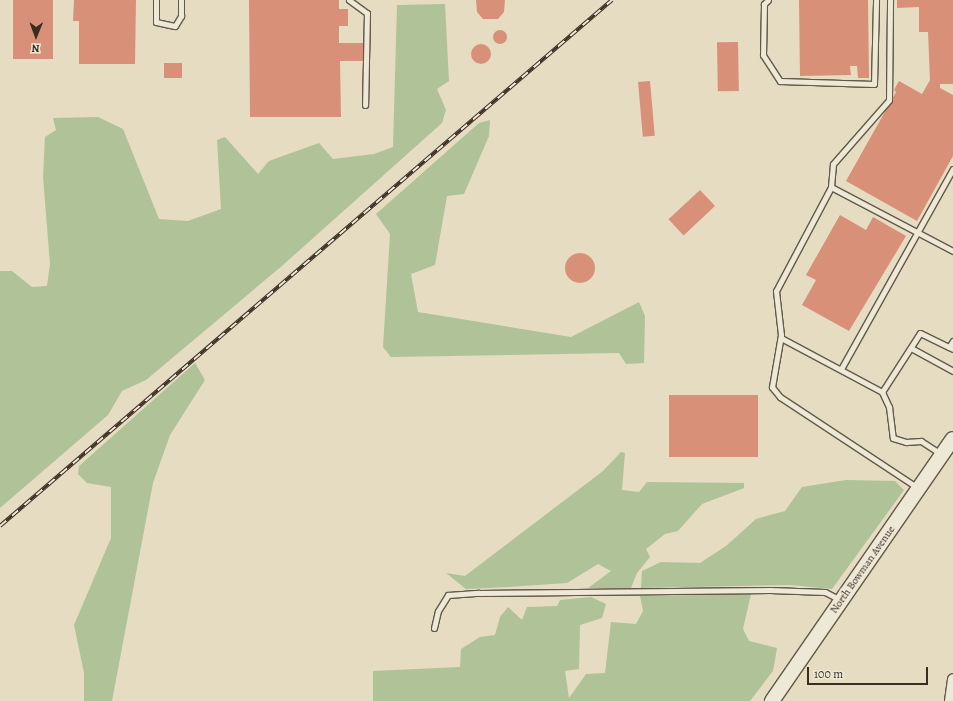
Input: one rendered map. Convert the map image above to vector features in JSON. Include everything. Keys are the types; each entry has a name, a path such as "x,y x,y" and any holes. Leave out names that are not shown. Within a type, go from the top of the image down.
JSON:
{"street":[{"name":"North Bowman Avenue","path":"772,701 953,439"},
{"path":"950,701 953,679"}],"lane":[{"path":"156,0 156,22 175,26 181,16 181,0"},
{"path":"349,0 367,13 365,105"},
{"path":"768,0 764,4 763,55 780,81 874,84 876,0"},
{"path":"890,0 888,100 833,164 831,187 776,291 781,338 772,387 780,397 919,489"},
{"path":"841,369 953,169"},
{"path":"831,187 916,233 953,251"},
{"path":"882,392 911,348 924,333 951,348 953,341"},
{"path":"781,338 882,392 889,407 893,438 906,442 920,441 942,456"},
{"path":"911,348 953,371"},
{"path":"434,628 438,611 448,596 479,593 770,590 825,592 842,600"}],"green space":[{"path":"445,4 449,81 437,89 446,110 442,123 283,265 146,380 122,391 108,415 0,508 0,271 12,271 32,287 47,286 50,264 43,177 45,137 56,130 53,118 98,117 123,129 159,219 188,221 221,209 217,140 225,137 258,174 269,161 319,143 333,159 374,154 393,147 397,5"},
{"path":"490,120 489,136 464,194 447,196 435,265 411,274 418,312 571,337 639,302 645,316 644,363 626,364 619,353 391,357 383,347 390,234 376,214 479,123"},
{"path":"195,363 205,380 170,435 153,483 112,701 84,701 84,673 74,625 111,538 111,487 87,483 78,474 79,466"},
{"path":"621,452 625,453 622,490 639,492 647,482 744,483 744,488 702,504 678,531 665,534 646,549 650,557 637,573 631,588 588,588 611,571 598,564 567,583 508,587 466,589 446,573 465,576 603,471"},
{"path":"846,480 895,481 904,490 832,589 790,585 641,588 642,571 661,562 700,563 726,546 756,519 785,511 802,487"},
{"path":"751,594 743,629 749,641 777,648 773,671 750,701 373,701 373,671 460,667 461,649 480,637 495,635 500,617 508,607 522,620 527,607 557,606 560,600 591,597 606,604 602,618 580,625 579,669 565,671 569,698 586,674 605,673 611,622 636,624 643,611 640,596"}],"building":[{"path":"13,0 53,0 53,59 13,59"},
{"path":"74,0 136,0 135,64 79,64 79,21 73,21"},
{"path":"249,0 339,0 339,9 348,9 348,26 339,26 339,43 363,43 363,61 340,61 341,117 250,117"},
{"path":"476,0 505,0 504,12 498,19 483,19 477,12"},
{"path":"799,0 868,0 869,78 858,78 857,66 850,66 851,75 800,76"},
{"path":"897,0 953,0 953,84 940,84 940,88 953,95 953,156 917,221 846,181 896,92 894,90 899,81 922,94 930,80 928,32 919,32 919,7 897,8"},
{"path":"497,30 503,30 507,34 507,40 503,44 497,44 493,40 493,34"},
{"path":"717,42 738,42 739,91 718,91"},
{"path":"481,44 488,47 491,54 488,61 481,64 474,61 471,54 474,47"},
{"path":"164,63 182,63 182,78 164,78"},
{"path":"650,81 655,136 643,137 638,82"},
{"path":"700,190 715,206 684,235 669,219"},
{"path":"840,215 866,230 873,217 906,236 849,331 802,305 816,280 806,275"},
{"path":"580,253 586,254 594,262 594,274 586,282 580,283 574,282 566,274 565,268 566,262 574,254"},
{"path":"669,395 758,395 758,457 669,457"}],"railway":[{"path":"0,526 612,0"}]}
